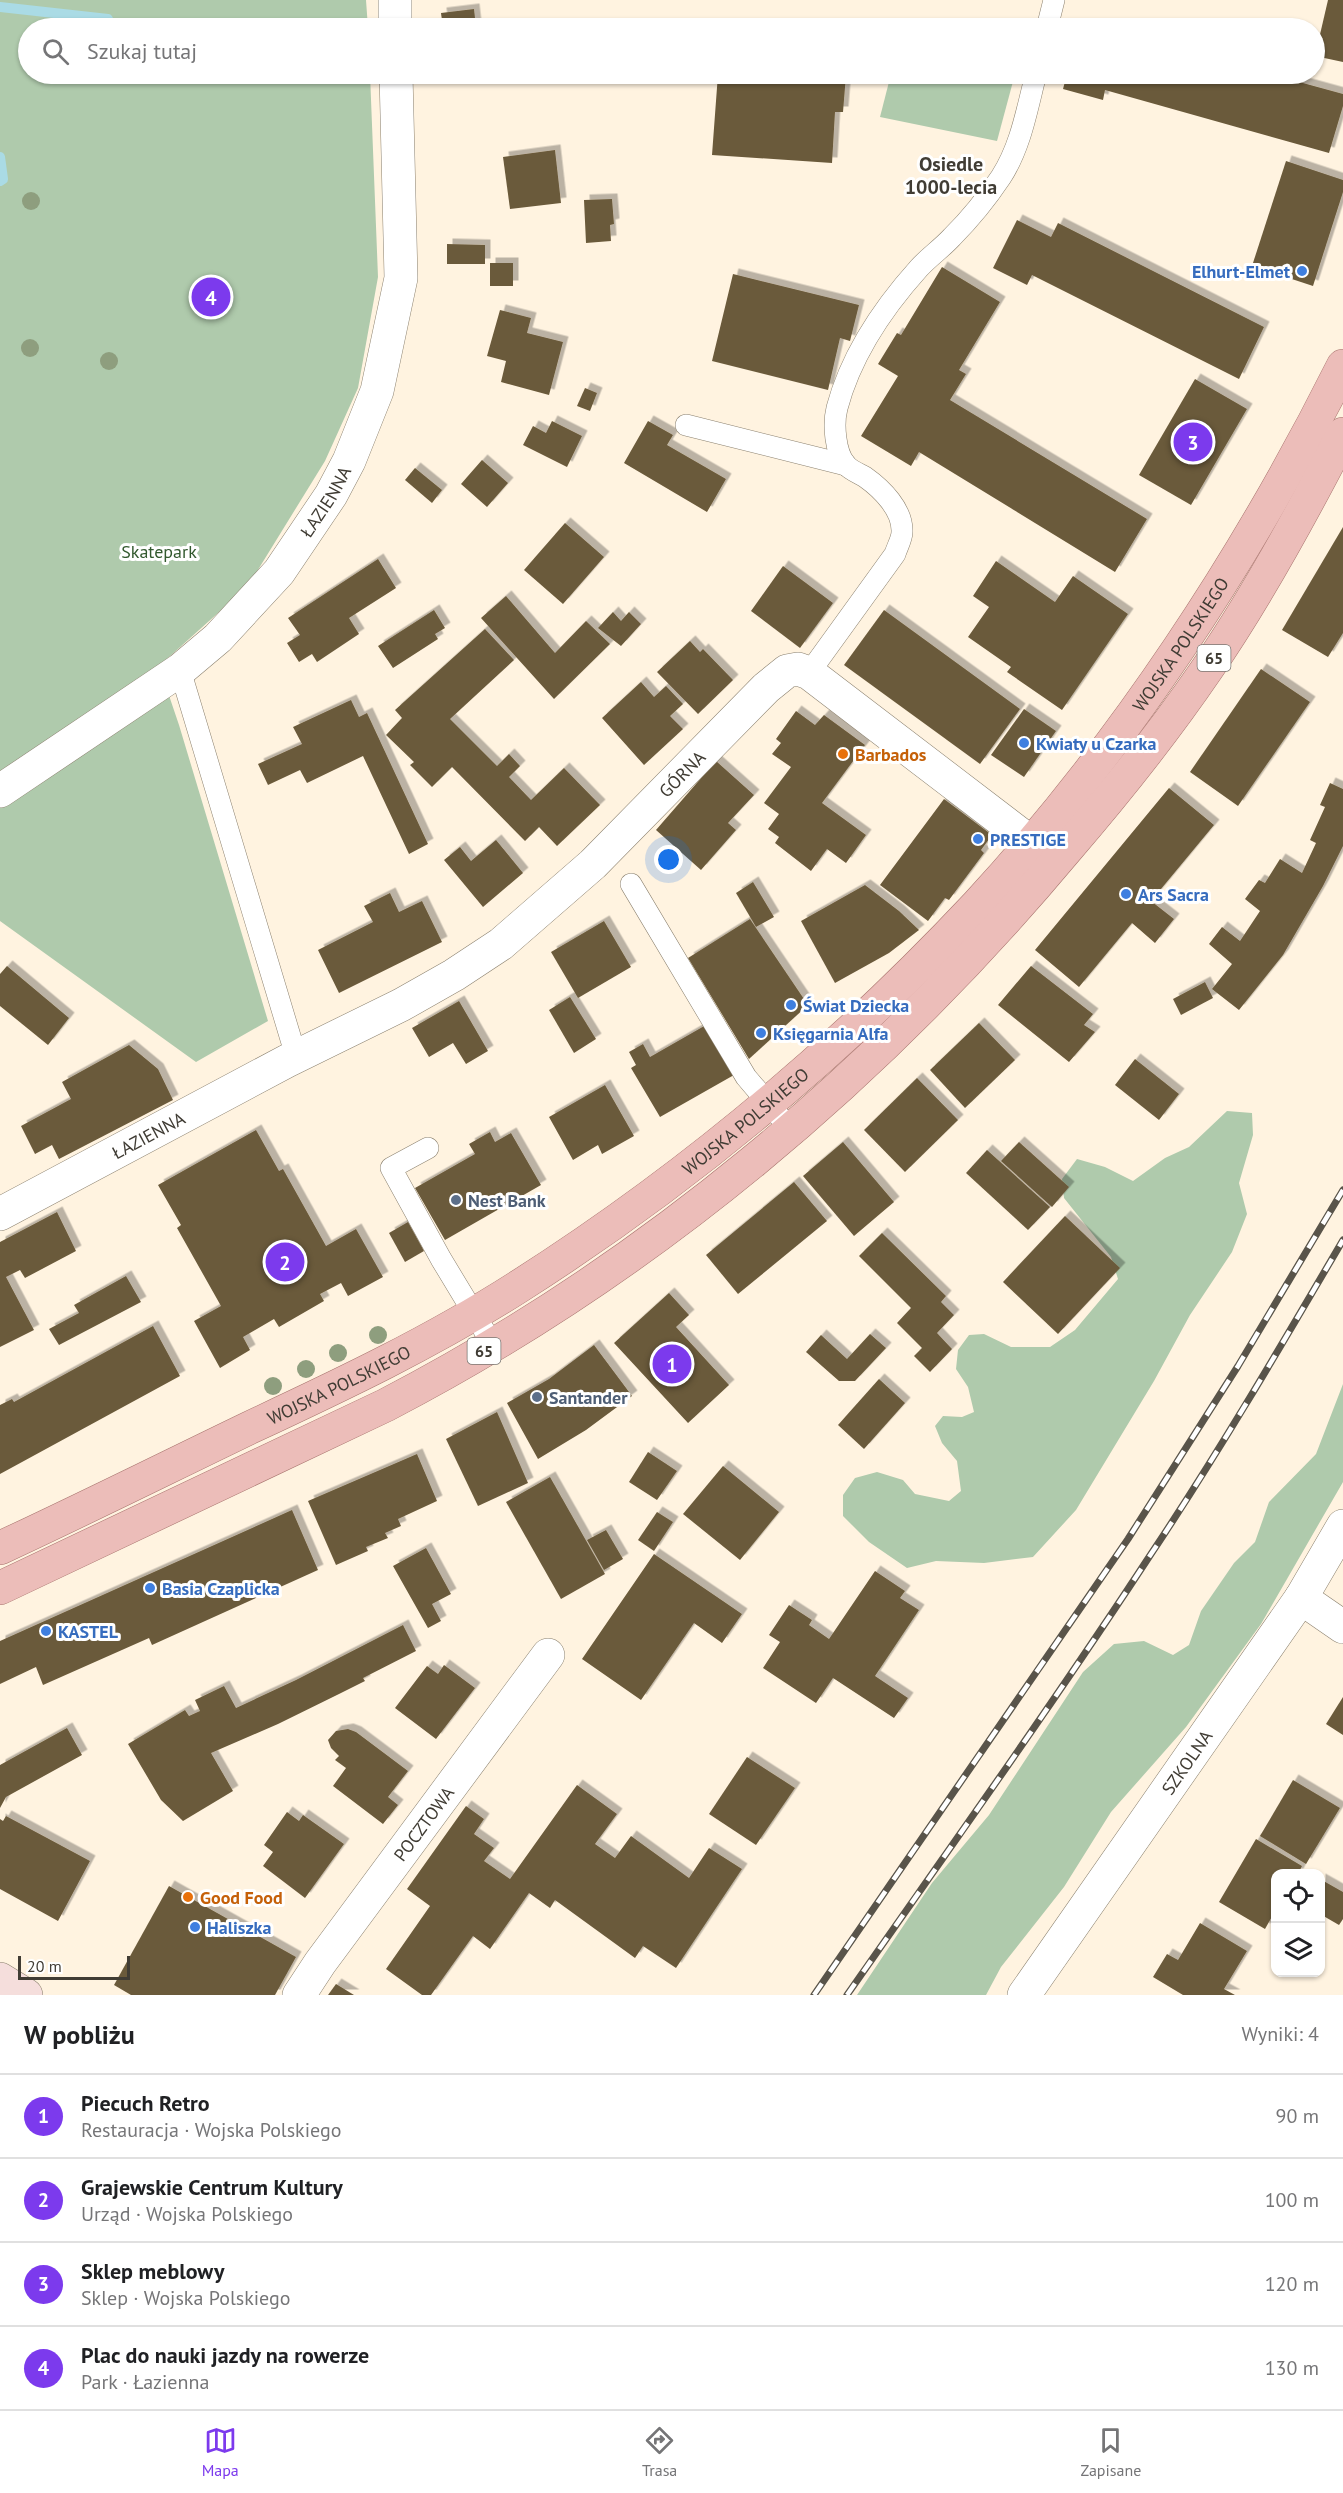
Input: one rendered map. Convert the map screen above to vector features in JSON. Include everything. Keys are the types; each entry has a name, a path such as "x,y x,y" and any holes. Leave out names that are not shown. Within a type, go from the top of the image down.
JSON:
{"main road":[{"name":"WOJSKA POLSKIEGO","path":"0,1588 386,1406 439,1378 493,1345 566,1300 663,1232 791,1130 877,1052 944,987 1044,852 1086,775 1179,647 1266,506 1343,366"},
{"name":"WOJSKA POLSKIEGO","path":"0,1548 366,1373 474,1313 516,1288 641,1203 768,1103 921,962 978,904 1044,852 1154,743 1209,667 1271,566 1343,434"},
{"path":"0,1979 27,1995"}],"street":[{"path":"395,0 395,18"},
{"name":"ŁAZIENNA","path":"0,791 180,670 218,638 251,605 303,540 349,461 377,391 401,278 396,84"},
{"name":"GÓRNA","path":"297,1056 401,1005 454,975 501,944 593,864 766,688 787,671 798,669 809,673"},
{"path":"809,673 1044,852"},
{"name":"ŁAZIENNA","path":"0,1214 297,1056"},
{"name":"SZKOLNA","path":"1024,1995 1301,1599 1343,1526"},
{"path":"1301,1599 1343,1627"},
{"name":"POCZTOWA","path":"299,1995 320,1963 548,1655"}],"lane":[{"path":"1050,18 1054,0"},
{"path":"846,465 834,430 836,409 851,369 872,327 920,267 952,238 979,207 1002,175 1021,135 1034,84"},
{"path":"686,425 846,465 867,478 887,496 899,516 902,533 895,554 809,673"},
{"path":"180,670 297,1056"},
{"path":"631,884 746,1077 791,1130"},
{"path":"428,1148 391,1167 441,1259 493,1345"}],"green space":[{"name":"Skatepark","path":"0,0 366,0 367,18 18,18 18,84 370,84 378,277 358,388 325,461 248,586 159,666 179,725 268,1021 196,1062 0,921"},
{"path":"888,84 1012,84 997,141 880,117"},
{"path":"1227,1111 1252,1113 1253,1135 1239,1183 1247,1214 1232,1252 1190,1315 1154,1381 1076,1510 1033,1557 984,1563 936,1561 907,1568 869,1542 843,1516 843,1495 855,1478 877,1472 903,1480 915,1494 949,1501 961,1491 957,1461 942,1443 935,1426 943,1416 962,1417 974,1412 968,1387 956,1369 958,1350 969,1335 984,1334 1011,1347 1050,1347 1075,1330 1118,1279 1111,1257 1064,1198 1062,1179 1077,1159 1105,1167 1133,1181 1165,1158 1189,1147"},
{"path":"1343,1384 1343,1482 1261,1624 1186,1727 1111,1812 1064,1887 1001,1967 986,1995 857,1995 932,1883 989,1815 1083,1672 1114,1644 1144,1641 1173,1655 1189,1645 1201,1611 1234,1563 1255,1542 1269,1502 1316,1454"}],"building":[{"path":"1328,0 1343,0 1343,62 1325,58 1324,18"},
{"path":"474,9 475,18 442,18 441,13"},
{"path":"717,84 845,84 843,112 835,112 832,163 712,155"},
{"path":"1064,84 1306,84 1343,94 1343,106 1329,153 1105,90 1103,100 1063,89"},
{"path":"555,150 561,203 510,209 503,157"},
{"path":"1286,161 1343,180 1343,192 1313,286 1252,266"},
{"path":"612,199 614,224 610,225 611,241 586,243 584,200"},
{"path":"1017,220 1051,237 1058,223 1264,327 1239,379 1032,275 1027,285 993,268"},
{"path":"447,244 485,245 485,264 447,264"},
{"path":"490,263 513,263 513,286 490,286"},
{"path":"942,267 1000,302 959,370 966,374 950,400 1147,519 1115,572 919,452 911,466 861,436 898,376 878,364 897,333 901,335"},
{"path":"733,274 859,305 850,341 840,338 828,390 712,361"},
{"path":"500,310 531,318 527,333 563,342 549,395 501,382 506,361 487,356"},
{"path":"1195,379 1247,409 1191,505 1139,475"},
{"path":"585,388 597,393 590,411 577,406"},
{"path":"552,421 582,436 567,467 523,445 533,426 546,433"},
{"path":"648,421 673,435 667,445 726,479 707,512 624,463"},
{"path":"482,460 508,483 487,507 461,484"},
{"path":"415,468 442,490 432,503 405,480"},
{"path":"565,523 604,557 563,604 524,570"},
{"path":"1343,527 1343,633 1328,657 1282,630"},
{"path":"378,559 396,588 349,618 359,634 317,662 312,654 299,662 287,643 300,635 288,618"},
{"path":"996,561 1055,602 1073,576 1128,614 1062,710 1007,672 1011,667 968,637 989,607 973,596"},
{"path":"783,566 833,603 800,648 751,611"},
{"path":"506,596 555,653 586,621 610,644 554,699 481,618"},
{"path":"434,610 445,628 435,634 438,639 393,668 378,646"},
{"path":"884,610 1020,709 980,764 844,665"},
{"path":"613,612 621,621 629,612 641,624 621,646 598,628"},
{"path":"485,629 514,660 450,719 497,766 509,754 520,766 509,777 531,800 564,768 600,805 557,846 539,827 525,841 452,767 432,787 410,765 414,762 386,735 402,718 395,710"},
{"path":"690,641 700,652 703,649 733,680 698,714 657,672"},
{"path":"1261,669 1310,702 1238,806 1190,772"},
{"path":"641,682 654,697 666,686 683,704 670,716 683,729 644,765 602,718"},
{"path":"351,700 359,717 367,713 428,844 409,854 363,756 307,783 300,770 268,785 258,764 302,744 293,727"},
{"name":"Kwiaty u Czarka","path":"1024,709 1056,731 1024,777 991,755"},
{"path":"796,711 815,725 824,715 865,745 822,803 866,835 846,863 827,849 811,871 775,843 779,837 768,829 779,814 764,803 791,767 772,754 781,743 776,739"},
{"path":"716,761 754,795 728,823 736,830 701,870 656,830"},
{"path":"1330,783 1343,789 1343,846 1283,955 1239,1010 1212,989 1232,964 1209,944 1222,927 1240,941 1260,911 1245,899 1259,880 1265,883 1280,859 1302,873 1316,843 1310,840 1325,807 1320,805"},
{"path":"1169,788 1214,825 1151,901 1174,919 1155,943 1132,923 1079,987 1035,950"},
{"path":"944,799 992,835 981,850 984,853 949,900 945,898 928,921 880,885"},
{"path":"496,840 523,873 483,907 444,860 460,847 471,861"},
{"path":"753,882 774,917 756,927 736,893"},
{"path":"865,885 919,930 889,953 835,983 801,921"},
{"path":"390,893 399,912 422,901 442,942 339,993 318,950 373,922 364,906"},
{"path":"750,919 808,1005 749,1059 688,958"},
{"path":"604,921 631,967 578,998 551,952"},
{"path":"7,966 69,1018 48,1045 0,1006 0,974"},
{"path":"1031,966 1093,1014 1084,1025 1095,1032 1069,1062 998,1005"},
{"path":"1205,982 1213,998 1181,1015 1173,999"},
{"path":"570,997 596,1039 574,1053 549,1010"},
{"path":"459,1001 488,1051 466,1064 453,1043 429,1057 412,1028"},
{"path":"979,1023 1015,1060 965,1108 930,1070"},
{"path":"706,1025 734,1075 660,1117 631,1068 636,1065 629,1052 643,1044 650,1057"},
{"path":"129,1045 158,1069 173,1100 59,1159 52,1145 35,1154 21,1126 71,1099 62,1082"},
{"path":"1135,1059 1179,1094 1159,1120 1115,1085"},
{"path":"917,1078 958,1120 905,1172 864,1130"},
{"path":"605,1085 634,1136 602,1154 598,1145 573,1160 549,1117"},
{"path":"256,1130 279,1171 283,1169 326,1246 356,1229 383,1277 348,1296 341,1283 320,1294 324,1301 279,1327 274,1319 243,1337 250,1350 220,1368 194,1321 221,1306 177,1228 181,1225 158,1185"},
{"path":"490,1132 495,1142 511,1133 541,1185 445,1240 415,1188 475,1154 469,1144"},
{"path":"843,1142 894,1202 854,1236 803,1176"},
{"path":"1019,1142 1069,1187 1052,1207 1001,1161"},
{"path":"987,1150 1050,1207 1028,1230 966,1173"},
{"path":"794,1182 827,1221 738,1294 706,1255"},
{"path":"57,1212 76,1251 25,1278 20,1270 6,1277 34,1330 0,1347 0,1242"},
{"path":"1065,1216 1120,1268 1058,1334 1003,1282"},
{"path":"408,1222 424,1251 405,1262 389,1233"},
{"path":"882,1233 946,1296 941,1302 954,1315 937,1333 952,1349 930,1372 914,1356 922,1348 897,1323 911,1308 859,1256"},
{"path":"126,1276 141,1302 59,1345 49,1329 79,1313 74,1305"},
{"path":"669,1293 689,1315 676,1327 729,1385 688,1423 614,1343"},
{"path":"153,1326 180,1376 0,1474 0,1405 12,1399 14,1402"},
{"path":"870,1334 886,1348 855,1381 839,1381 806,1352 821,1335 847,1359"},
{"path":"594,1345 632,1396 586,1430 538,1459 507,1403 549,1379"},
{"path":"879,1379 905,1403 864,1449 838,1425"},
{"path":"497,1412 528,1483 478,1506 446,1439"},
{"path":"648,1452 677,1471 657,1500 629,1482"},
{"path":"417,1454 437,1501 398,1519 401,1526 385,1533 388,1538 366,1547 368,1551 336,1565 308,1501"},
{"path":"723,1466 779,1512 740,1560 683,1514"},
{"path":"550,1477 605,1574 561,1599 506,1502"},
{"path":"292,1510 318,1570 152,1645 149,1638 43,1685 36,1667 0,1684 0,1641"},
{"path":"657,1512 673,1522 654,1551 638,1540"},
{"path":"606,1530 623,1559 604,1570 587,1540"},
{"path":"426,1548 451,1594 432,1604 441,1621 428,1628 393,1566"},
{"path":"654,1554 742,1614 722,1643 694,1623 641,1700 582,1659"},
{"path":"875,1571 905,1591 900,1598 919,1610 875,1676 908,1698 894,1718 833,1678 816,1703 763,1668 780,1642 769,1635 789,1605 812,1620 809,1625 829,1639"},
{"path":"403,1625 416,1651 363,1678 365,1681 339,1694 211,1753 233,1791 183,1821 161,1800 128,1744 185,1710 189,1716 200,1711 195,1700 224,1686 236,1708"},
{"path":"444,1665 475,1688 436,1739 395,1708 427,1666 438,1674"},
{"path":"1343,1697 1343,1735 1326,1724"},
{"path":"67,1728 82,1755 6,1797 0,1808 0,1765"},
{"path":"348,1729 356,1732 408,1771 388,1797 398,1805 383,1824 333,1786 346,1768 335,1760 339,1756 331,1748 328,1740 336,1731"},
{"path":"747,1757 795,1788 756,1845 709,1814"},
{"path":"1293,1780 1340,1808 1306,1864 1260,1836"},
{"path":"577,1785 617,1814 595,1844 615,1858 631,1836 689,1878 709,1848 742,1869 676,1968 643,1946 635,1958 555,1900 550,1908 529,1893 490,1949 473,1936 431,1995 422,1995 386,1969 430,1906 407,1889 466,1806 484,1819 474,1834 494,1848 484,1861 510,1879"},
{"path":"287,1812 299,1821 303,1815 344,1844 305,1898 263,1866 273,1852 264,1845"},
{"path":"6,1816 90,1861 58,1921 0,1889 0,1819 3,1821"},
{"path":"1256,1839 1302,1866 1300,1869 1271,1869 1271,1918 1265,1929 1219,1902"},
{"path":"1325,1882 1343,1892 1343,1919 1339,1925 1325,1917"},
{"name":"Haliszka","path":"169,1886 296,1957 275,1995 131,1995 114,1985"},
{"path":"1200,1923 1247,1951 1224,1989 1235,1995 1183,1995 1153,1977 1167,1954 1178,1960"},
{"path":"336,1984 354,1995 328,1995"}],"waterway":[{"path":"0,7 99,18"},
{"path":"0,157 3,179 0,181"}],"railway":[{"path":"814,1995 1128,1539 1238,1366 1343,1190"},
{"path":"847,1995 1039,1721 1176,1516 1343,1240"}],"place":[{"name":"Elhurt-Elmet","path":"1302,271"},
{"name":"Plac do nauki jazdy na rowerze","path":"211,297"},
{"name":"Sklep meblowy","path":"1193,442"},
{"name":"Kwiaty u Czarka","path":"1024,743"},
{"name":"Barbados","path":"843,754"},
{"name":"PRESTIGE","path":"978,839"},
{"name":"Ars Sacra","path":"1126,894"},
{"name":"Świat Dziecka","path":"791,1005"},
{"name":"Księgarnia Alfa","path":"761,1033"},
{"name":"Nest Bank","path":"456,1200"},
{"name":"Grajewskie Centrum Kultury","path":"285,1262"},
{"name":"Piecuch Retro","path":"672,1364"},
{"name":"Santander","path":"537,1397"},
{"name":"Basia Czaplicka","path":"150,1588"},
{"name":"KASTEL","path":"46,1631"},
{"name":"Good Food","path":"188,1897"},
{"name":"Haliszka","path":"195,1927"}],"district":[{"name":"Osiedle 1000-lecia","path":"951,176"}]}
